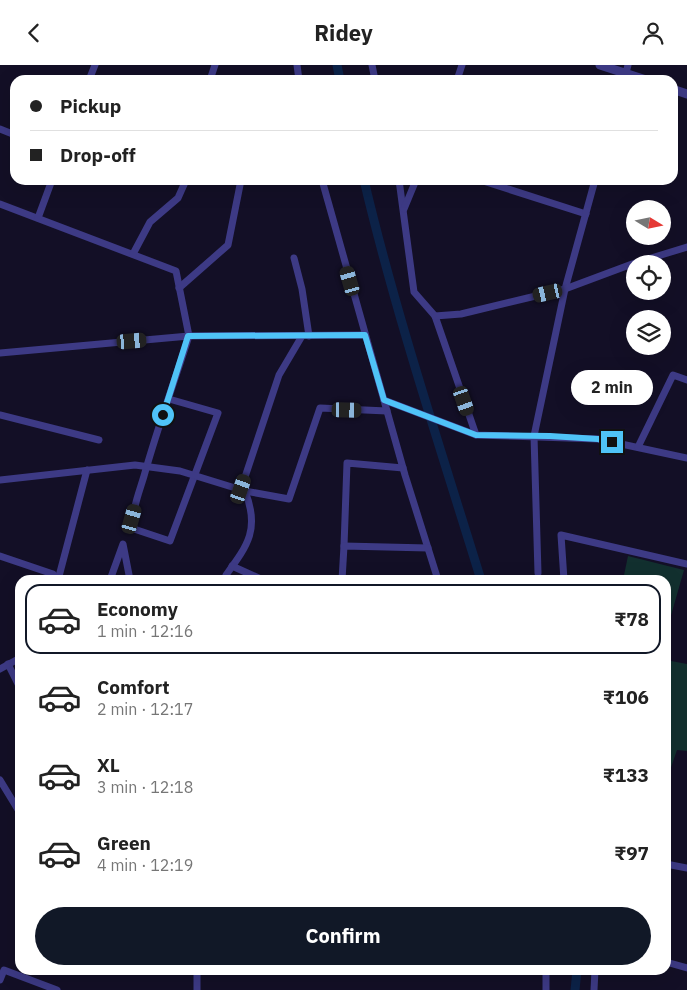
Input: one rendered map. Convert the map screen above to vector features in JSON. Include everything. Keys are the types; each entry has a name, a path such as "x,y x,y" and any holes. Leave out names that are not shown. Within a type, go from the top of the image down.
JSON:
{"street":[{"path":"600,65 626,73"},
{"path":"38,218 50,185"},
{"path":"133,254 150,222 178,197 184,185"},
{"path":"179,288 228,245 241,185"},
{"path":"323,185 403,468 436,575"},
{"path":"400,185 414,292 436,316 476,435"},
{"path":"403,210 414,185"},
{"path":"496,185 586,214"},
{"path":"538,573 534,436 565,289 594,185"},
{"path":"0,204 176,271 188,336 132,519 134,529 170,541 218,413 169,399"},
{"path":"436,316 461,314 565,289 632,263 687,247"},
{"path":"226,575 246,547 252,527 251,505 243,490 279,375 306,336 302,289 294,258"},
{"path":"0,353 188,336 365,335"},
{"path":"638,447 673,375 687,380"},
{"path":"384,400 476,435 598,439 687,458"},
{"path":"0,480 135,465 180,471 243,490 289,499 320,408 387,411"},
{"path":"0,415 99,440"},
{"path":"342,575 347,463 403,468"},
{"path":"58,575 87,470"},
{"path":"564,575 561,535 687,564"},
{"path":"112,575 123,544 129,575"},
{"path":"344,546 428,548"},
{"path":"0,556 54,575"},
{"path":"232,566 252,575"},
{"path":"0,669 15,660"},
{"path":"8,664 15,678"},
{"path":"0,781 15,805"},
{"path":"671,865 687,868"},
{"path":"671,963 687,968"},
{"path":"0,980 4,970 15,974"},
{"path":"17,975 57,990"},
{"path":"197,975 198,990"},
{"path":"546,975 546,990"},
{"path":"594,990 595,975"}],"green space":[{"path":"628,556 684,570 671,616 671,575 624,575"},
{"path":"671,661 687,664 687,751 677,750 671,767"}],"waterway":[{"path":"337,65 339,75"},
{"path":"365,185 404,331 479,575"},
{"path":"575,990 576,975"}],"route":[{"path":"163,415 188,336 365,335 384,400 476,435 550,436 598,439 612,442"}]}
